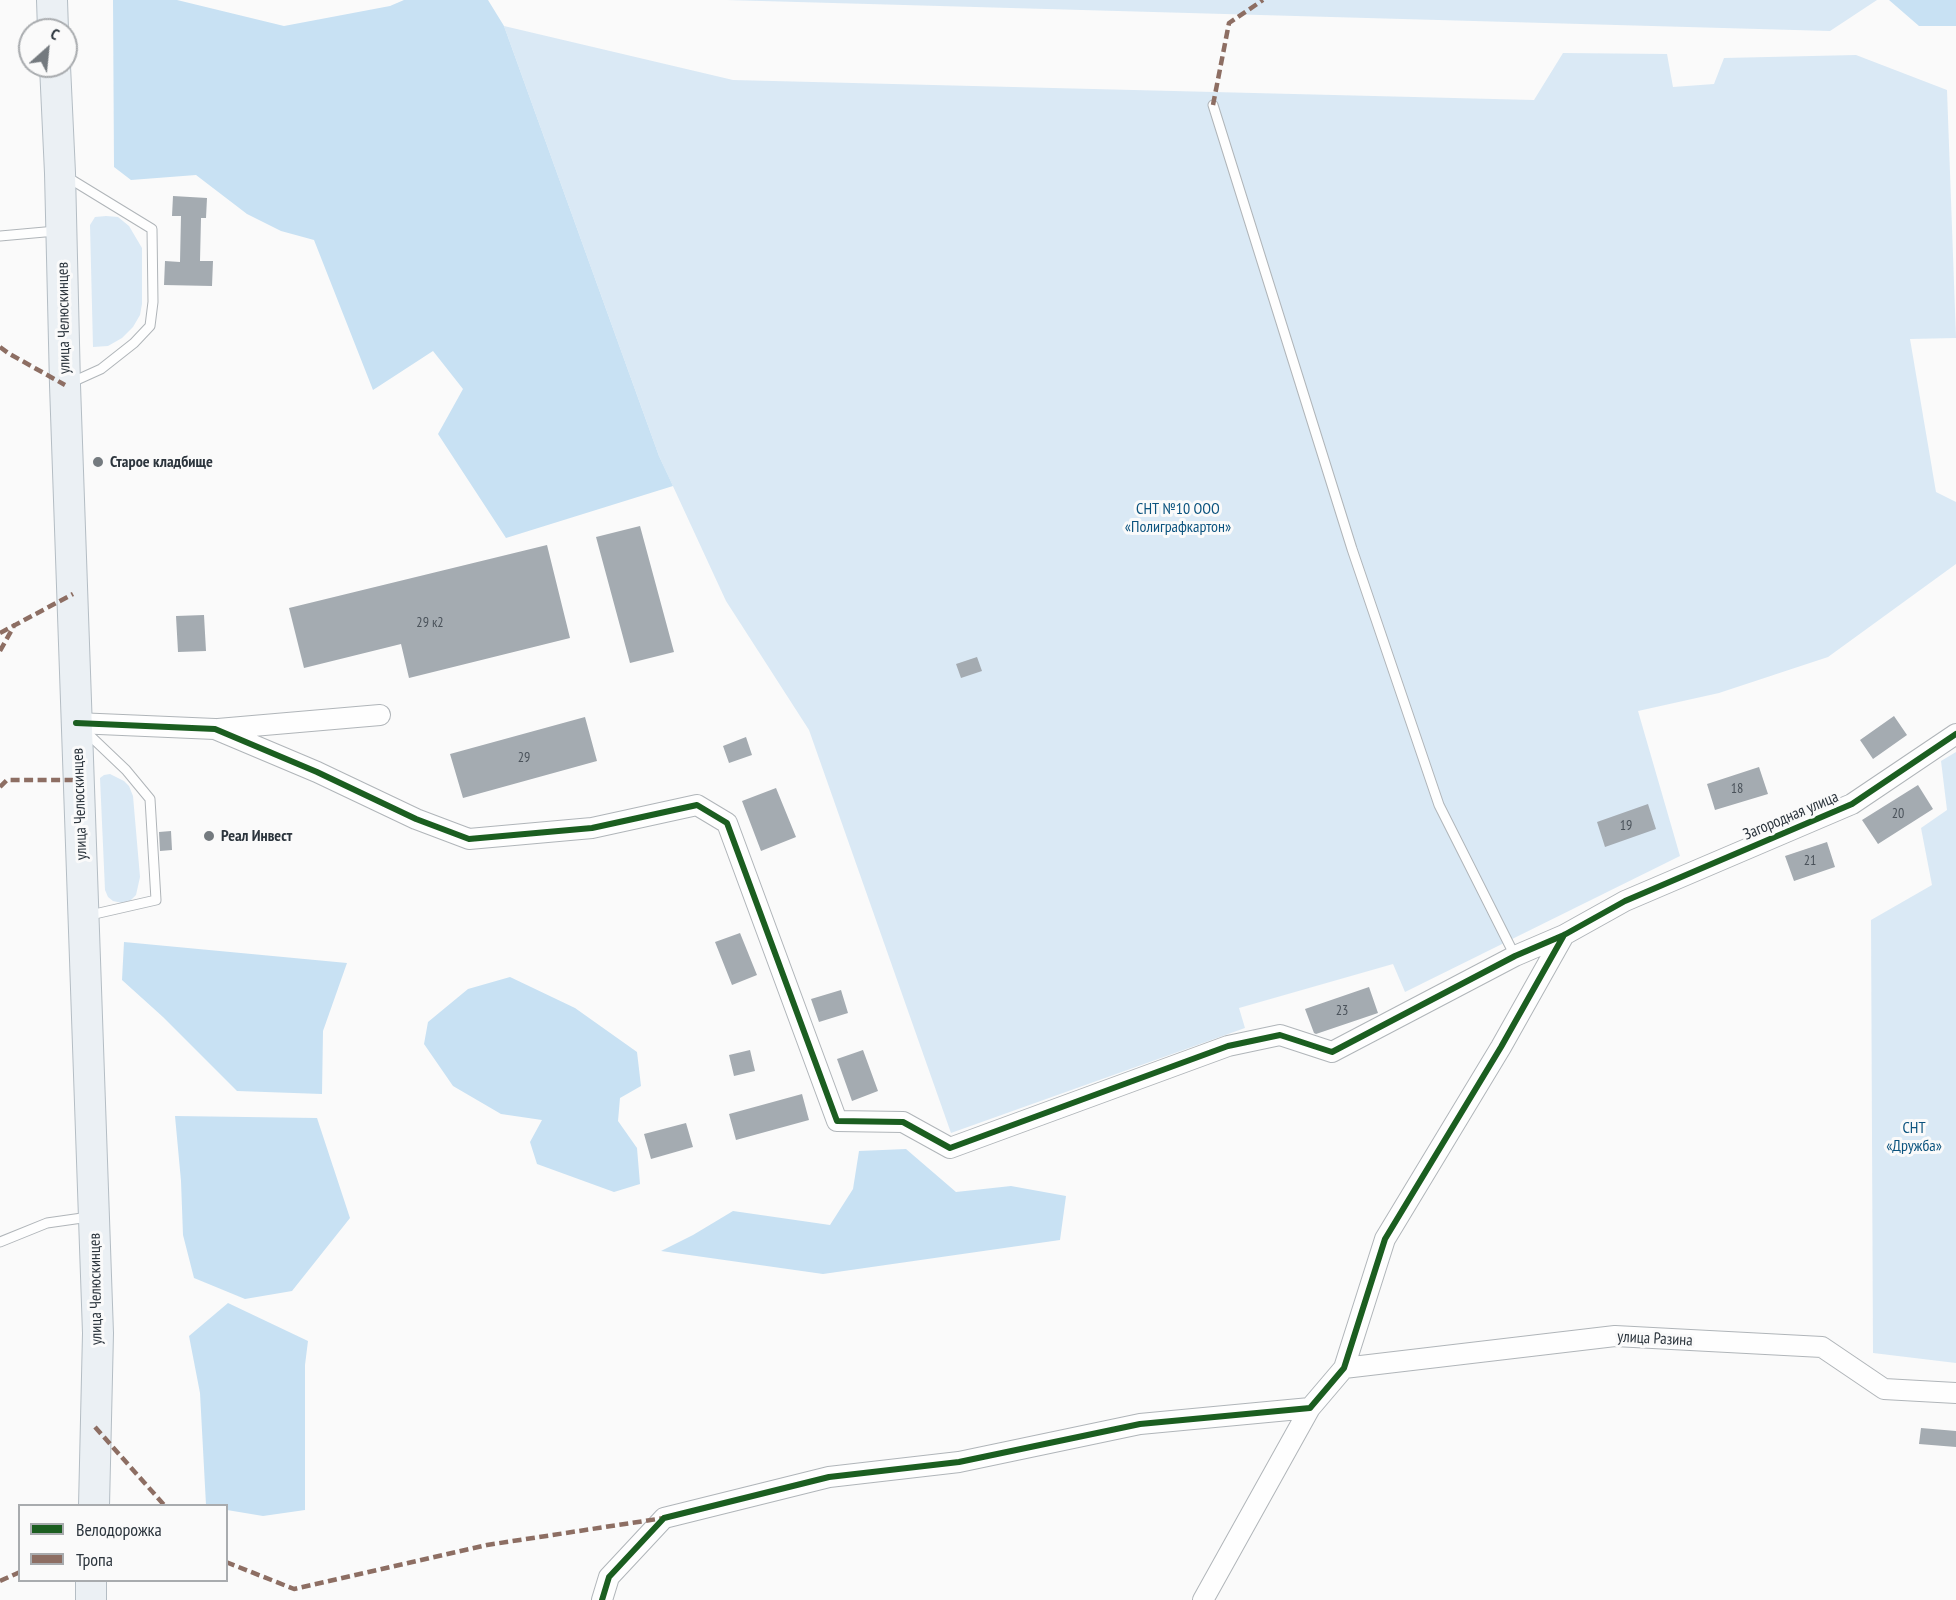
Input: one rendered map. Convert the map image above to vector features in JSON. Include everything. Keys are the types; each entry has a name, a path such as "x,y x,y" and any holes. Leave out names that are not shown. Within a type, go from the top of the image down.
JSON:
{"main road":[{"path":"52,0 53,18"},
{"name":"улица Челюскинцев","path":"56,78 98,1333 94,1504"},
{"path":"91,1582 91,1600"}],"street":[{"path":"76,723 215,729 380,715"},
{"name":"Загородная улица","path":"215,729 318,772 416,819 469,839 592,828 697,805 727,823 837,1121 903,1122 950,1148 1228,1046 1280,1035 1332,1052 1515,956 1564,935 1625,901 1852,804 1956,734"},
{"path":"1203,1600 1310,1408 1344,1368 1385,1239 1501,1047 1564,935"},
{"name":"улица Разина","path":"1344,1368 1615,1336 1822,1347 1884,1389 1956,1393"},
{"path":"602,1600 609,1577 664,1518 829,1477 959,1462 1140,1424 1310,1408"}],"lane":[{"path":"1213,105 1352,549 1439,805 1515,956"},
{"path":"60,173 152,229 153,302 150,326 134,343 101,369 65,385"},
{"path":"0,236 62,231"},
{"path":"76,723 126,770 150,799 156,900 84,917"},
{"path":"0,1242 46,1223 94,1217"}],"green space":[{"path":"726,0 1877,0 1830,31"},
{"name":"СНТ №10 ООО «Полиграфкартон»","path":"504,26 733,80 1534,100 1563,53 1667,54 1673,87 1714,84 1724,58 1856,55 1947,90 1956,338 1910,339 1936,492 1956,502 1956,564 1828,657 1719,693 1638,711 1680,856 1405,992 1393,964 1239,1008 1245,1028 951,1133 809,730 726,601 659,456"},
{"path":"95,217 118,217 129,226 142,248 142,304 140,315 133,327 122,338 108,346 93,347 90,225"},
{"name":"СНТ «Дружба»","path":"1956,752 1956,1363 1873,1353 1871,920 1932,885 1921,828 1947,810 1941,761"},
{"path":"110,774 124,781 133,796 140,877 136,895 130,901 122,903 113,901 105,890 100,778"}],"shaded area":[{"path":"113,0 177,0 284,26 390,6 404,0 488,0 504,26 659,456 673,486 506,538 438,434 463,389 433,351 373,390 314,240 281,231 247,214 196,175 131,180 114,167"},
{"path":"1889,0 1956,0 1956,26 1919,26"},
{"path":"124,942 347,963 323,1031 322,1094 237,1091 163,1017 122,980"},
{"path":"510,977 575,1008 637,1052 641,1086 620,1098 618,1121 637,1148 640,1184 614,1192 537,1164 530,1142 542,1120 501,1114 453,1086 424,1044 428,1022 468,989"},
{"path":"175,1116 317,1118 350,1218 292,1291 245,1299 194,1278 183,1235"},
{"path":"906,1149 956,1192 1011,1186 1066,1196 1060,1240 823,1274 661,1251 733,1211 830,1225 853,1189 859,1151"},
{"path":"228,1303 308,1341 305,1365 305,1510 263,1516 228,1510 228,1504 206,1504 200,1393 189,1336"}],"building":[{"path":"173,196 207,198 206,218 201,218 200,261 213,261 212,286 164,285 165,261 180,262 181,216 172,216"},
{"path":"640,526 674,652 630,663 596,537"},
{"path":"547,545 570,638 409,678 401,644 304,668 289,608"},
{"path":"204,615 206,651 178,652 176,616"},
{"path":"977,657 982,671 961,678 956,664"},
{"path":"1894,716 1907,735 1873,759 1860,740"},
{"path":"585,717 597,761 463,798 450,754"},
{"path":"746,737 752,755 729,763 723,746"},
{"path":"1759,767 1768,794 1715,810 1707,784"},
{"path":"1918,785 1933,809 1878,844 1862,820"},
{"path":"776,788 796,837 761,851 742,801"},
{"path":"1648,804 1656,829 1605,847 1597,822"},
{"path":"171,831 172,850 160,851 159,832"},
{"path":"1827,842 1835,867 1794,881 1785,856"},
{"path":"740,933 757,975 732,985 715,942"},
{"path":"1369,987 1378,1013 1314,1033 1305,1009"},
{"path":"841,990 848,1013 819,1022 811,999"},
{"path":"750,1050 755,1071 734,1076 729,1055"},
{"path":"863,1050 878,1091 852,1101 837,1059"},
{"path":"802,1094 809,1120 736,1140 729,1114"},
{"path":"686,1123 693,1147 651,1159 644,1134"},
{"path":"1921,1428 1956,1431 1956,1447 1919,1444"}],"marked path":[{"path":"1213,105 1229,23 1263,0"},
{"path":"0,347 65,385"},
{"path":"0,633 73,594"},
{"path":"0,651 15,624"},
{"path":"0,787 7,780 79,780"},
{"path":"95,1427 163,1504"},
{"path":"228,1563 294,1589 487,1545 664,1518"},
{"path":"0,1581 18,1573"}],"cycle path":[{"path":"76,723 215,729 317,772 416,819 469,839 592,828 697,805 727,823 837,1121 903,1122 950,1148 1228,1046 1280,1035 1332,1052 1515,956 1564,935 1625,901 1852,804 1956,734"},
{"path":"602,1600 609,1577 664,1518 829,1477 959,1462 1140,1424 1310,1408 1344,1368 1385,1239 1501,1047 1564,935"}],"place":[{"name":"Старое кладбище","path":"98,462"},
{"name":"Реал Инвест","path":"209,836"}]}
